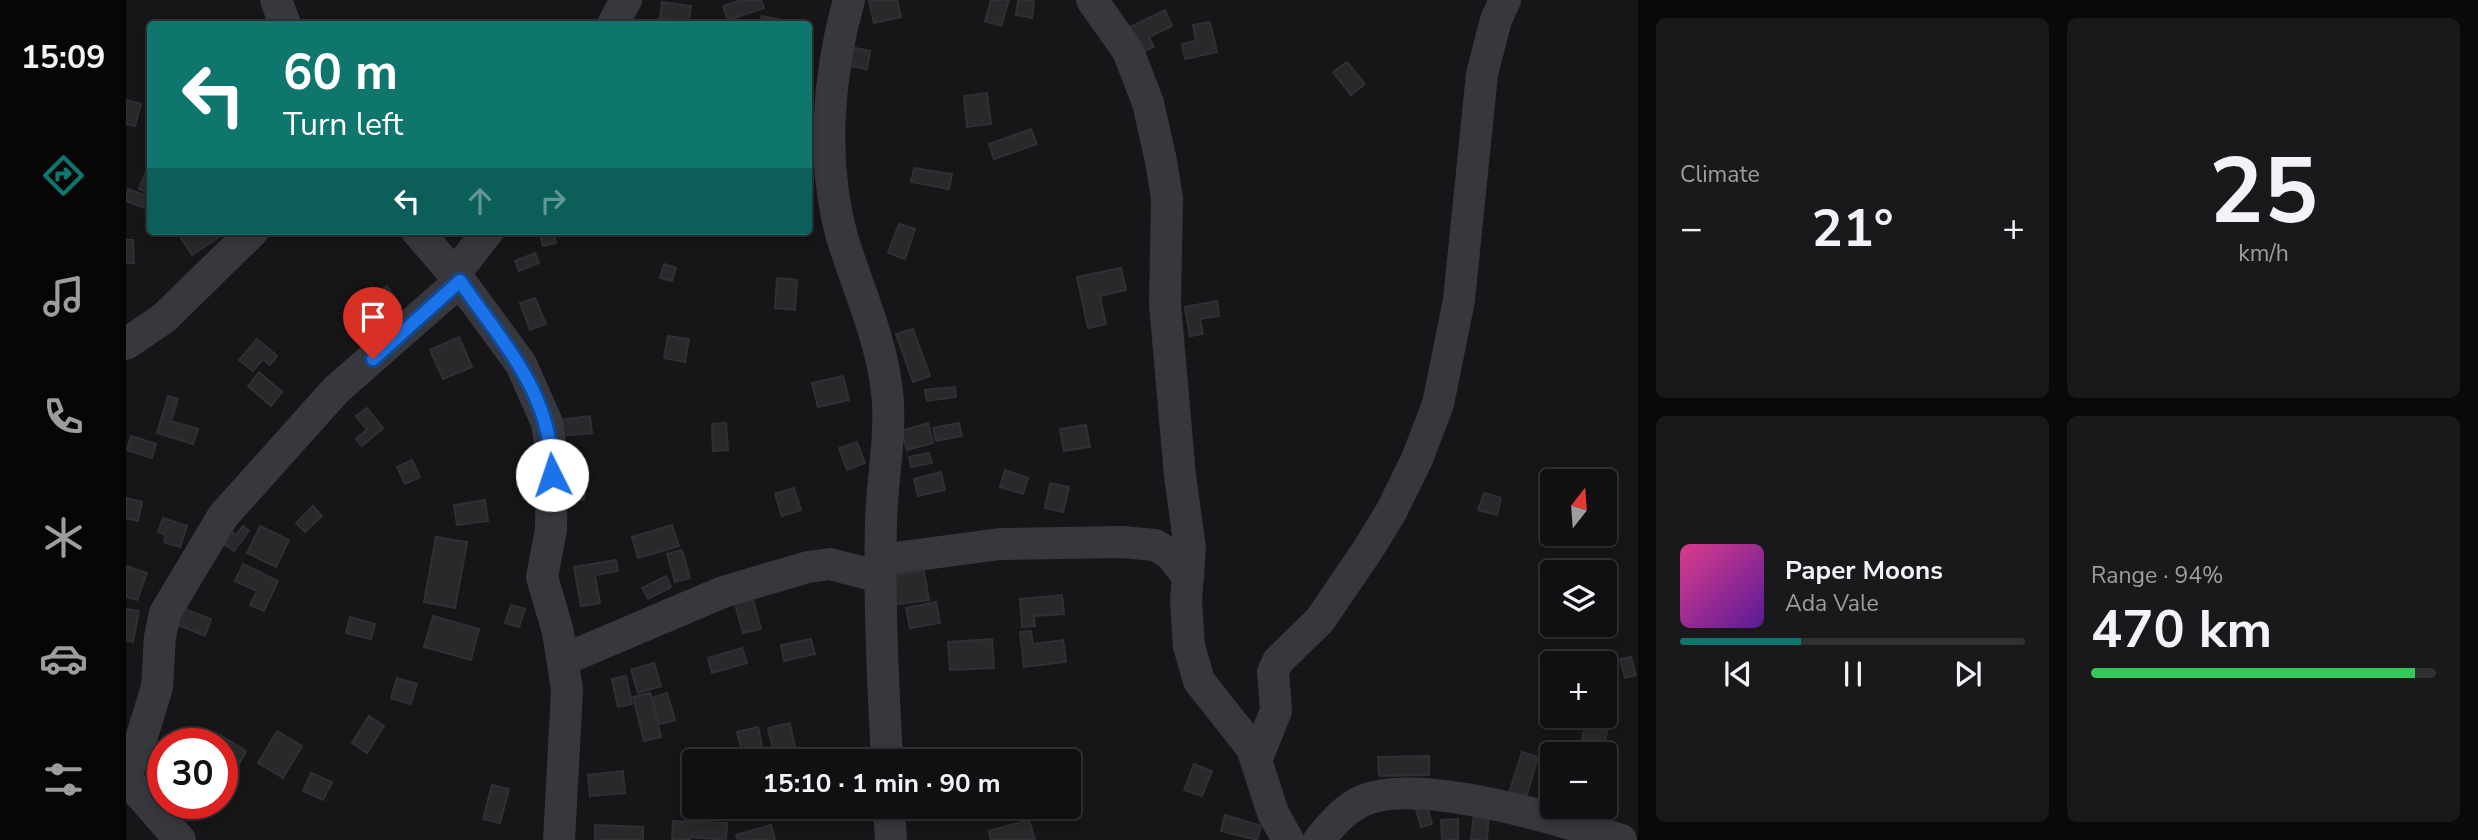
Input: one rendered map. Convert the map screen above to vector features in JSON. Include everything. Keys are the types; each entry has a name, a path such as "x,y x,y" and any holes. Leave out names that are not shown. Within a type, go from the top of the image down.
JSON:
{"street":[{"path":"276,0 284,21"},
{"path":"615,21 626,0"},
{"path":"849,0 834,74 830,138 832,190 841,233 877,337 887,386 888,447 880,568 880,666 886,749"},
{"path":"1092,0 1128,51 1148,103 1167,198 1165,304 1180,476 1190,548 1189,646 1199,681 1257,758 1273,813 1288,840"},
{"path":"1257,758 1276,711 1273,672 1278,661 1320,620 1373,542 1417,458 1438,404 1459,300 1482,74 1505,0"},
{"path":"812,118 830,138"},
{"path":"126,344 164,318 249,235"},
{"path":"420,235 457,278 521,364 547,423 552,458 551,530 542,577 558,632 567,690 559,840"},
{"path":"168,833 126,776 157,687 160,637 165,613 223,516 336,390 457,278 485,235"},
{"path":"563,660 723,592 808,567 830,564 880,568 1000,544 1122,542 1155,545 1170,554 1188,577"},
{"path":"1320,840 1335,820 1360,802 1399,793 1522,810 1620,840"},
{"path":"890,819 891,840"}],"building":[{"path":"742,0 761,0 764,8 728,20 723,6"},
{"path":"869,0 897,0 901,17 874,23"},
{"path":"991,0 1009,0 1001,26 985,21"},
{"path":"1018,0 1034,0 1032,18 1016,15"},
{"path":"662,2 691,6 689,21 660,18"},
{"path":"1165,10 1172,26 1149,37 1154,47 1143,52 1130,27"},
{"path":"762,16 786,21 761,21"},
{"path":"1210,22 1217,52 1185,59 1182,44 1196,41 1193,25"},
{"path":"841,45 870,51 867,69 838,64"},
{"path":"1347,62 1365,84 1351,95 1333,72"},
{"path":"987,93 991,124 967,127 964,96"},
{"path":"126,100 141,104 135,126 126,124"},
{"path":"1031,129 1037,144 994,159 989,144"},
{"path":"914,168 952,174 949,189 911,182"},
{"path":"147,169 147,192 139,189"},
{"path":"128,189 147,196 147,209 126,201"},
{"path":"899,224 915,229 905,259 888,253"},
{"path":"179,235 216,235 218,238 192,255"},
{"path":"540,235 554,235 556,243 543,246"},
{"path":"126,240 133,240 134,263 126,263"},
{"path":"535,253 539,263 519,271 515,261"},
{"path":"664,264 676,268 672,281 660,278"},
{"path":"1121,268 1126,290 1100,296 1106,324 1088,328 1077,277"},
{"path":"777,278 797,280 795,310 775,308"},
{"path":"387,286 401,306 371,327 357,308"},
{"path":"535,298 546,324 530,330 520,303"},
{"path":"1217,301 1219,316 1200,319 1203,334 1190,336 1185,307"},
{"path":"913,329 930,376 913,382 896,334"},
{"path":"668,336 689,339 685,362 664,358"},
{"path":"459,337 472,367 443,379 430,350"},
{"path":"257,339 277,356 270,365 263,359 253,371 239,360"},
{"path":"259,372 282,392 271,406 248,386"},
{"path":"843,376 849,400 818,407 812,383"},
{"path":"955,387 956,397 927,401 925,390"},
{"path":"168,396 178,399 171,421 198,429 193,444 157,433"},
{"path":"367,408 383,428 362,446 356,439 367,430 356,416"},
{"path":"590,416 592,433 559,436 557,420"},
{"path":"726,423 728,450 713,451 712,424"},
{"path":"928,423 933,443 907,450 901,431"},
{"path":"959,423 962,436 936,441 933,428"},
{"path":"1086,425 1090,447 1064,451 1060,429"},
{"path":"131,436 156,444 152,458 127,450"},
{"path":"857,442 865,463 847,470 839,448"},
{"path":"929,453 932,463 911,467 909,457"},
{"path":"412,460 420,477 405,484 397,467"},
{"path":"1005,470 1028,478 1023,494 1000,487"},
{"path":"941,472 945,490 918,496 914,479"},
{"path":"561,483 585,486 584,500 560,498"},
{"path":"1050,483 1069,487 1063,512 1045,508"},
{"path":"794,488 801,510 782,516 775,494"},
{"path":"1484,493 1501,498 1497,515 1478,510"},
{"path":"126,498 142,502 138,521 126,518"},
{"path":"485,500 488,521 457,525 454,505"},
{"path":"313,506 322,516 305,532 296,523"},
{"path":"163,518 187,526 180,547 164,542 166,535 158,532"},
{"path":"672,525 679,546 638,558 632,537"},
{"path":"243,526 249,531 234,551 218,540 227,528 236,535"},
{"path":"260,526 289,540 276,567 247,553"},
{"path":"436,537 467,542 455,608 424,602"},
{"path":"682,550 690,578 675,582 667,554"},
{"path":"616,560 618,571 595,575 600,603 581,606 574,567"},
{"path":"243,564 278,581 264,611 250,605 257,591 235,581"},
{"path":"126,566 147,573 137,600 126,597"},
{"path":"924,571 929,600 893,605 888,576"},
{"path":"666,576 671,587 648,599 642,588"},
{"path":"1062,595 1064,614 1034,616 1035,626 1022,627 1020,599"},
{"path":"753,599 761,629 743,633 735,604"},
{"path":"936,602 940,623 910,628 906,608"},
{"path":"511,605 525,609 519,627 505,623"},
{"path":"179,607 211,619 205,636 173,623"},
{"path":"126,609 139,611 133,642 126,640"},
{"path":"433,616 479,629 471,660 424,647"},
{"path":"350,617 375,624 371,639 346,633"},
{"path":"1031,631 1033,644 1063,640 1066,662 1024,667 1020,632"},
{"path":"811,639 815,654 784,661 781,645"},
{"path":"992,639 994,668 950,670 948,642"},
{"path":"742,648 747,663 712,673 708,658"},
{"path":"1631,657 1636,675 1625,678 1620,659"},
{"path":"654,663 661,686 638,693 631,670"},
{"path":"626,676 632,704 618,707 612,679"},
{"path":"397,678 417,684 411,704 391,698"},
{"path":"650,693 661,737 644,741 633,697"},
{"path":"667,693 675,720 660,724 652,698"},
{"path":"369,716 384,726 367,753 352,743"},
{"path":"790,723 795,749 773,749 768,728"},
{"path":"758,727 763,749 741,749 737,732"},
{"path":"1585,728 1607,731 1605,742 1582,742"},
{"path":"277,731 302,746 283,778 258,763"},
{"path":"238,746 246,751 238,763"},
{"path":"1522,752 1538,757 1526,798 1509,793"},
{"path":"1429,756 1429,775 1379,776 1378,757"},
{"path":"1194,764 1212,771 1202,796 1184,790"},
{"path":"623,771 625,793 590,796 588,775"},
{"path":"311,773 332,782 323,800 303,791"},
{"path":"492,785 509,789 500,823 483,819"},
{"path":"1426,803 1432,824 1421,827 1415,806"},
{"path":"1474,814 1489,815 1487,840 1471,840"},
{"path":"1225,815 1261,826 1257,840 1221,831"},
{"path":"1458,819 1458,840 1442,840 1441,820"},
{"path":"1029,820 1035,840 991,840 989,831"},
{"path":"673,821 727,823 726,840 690,837 690,840 672,840"},
{"path":"595,825 643,827 643,840 595,840"},
{"path":"771,825 775,840 738,840 736,835"}],"route":[{"path":"373,359 460,281 521,364 547,423 552,475"}]}
